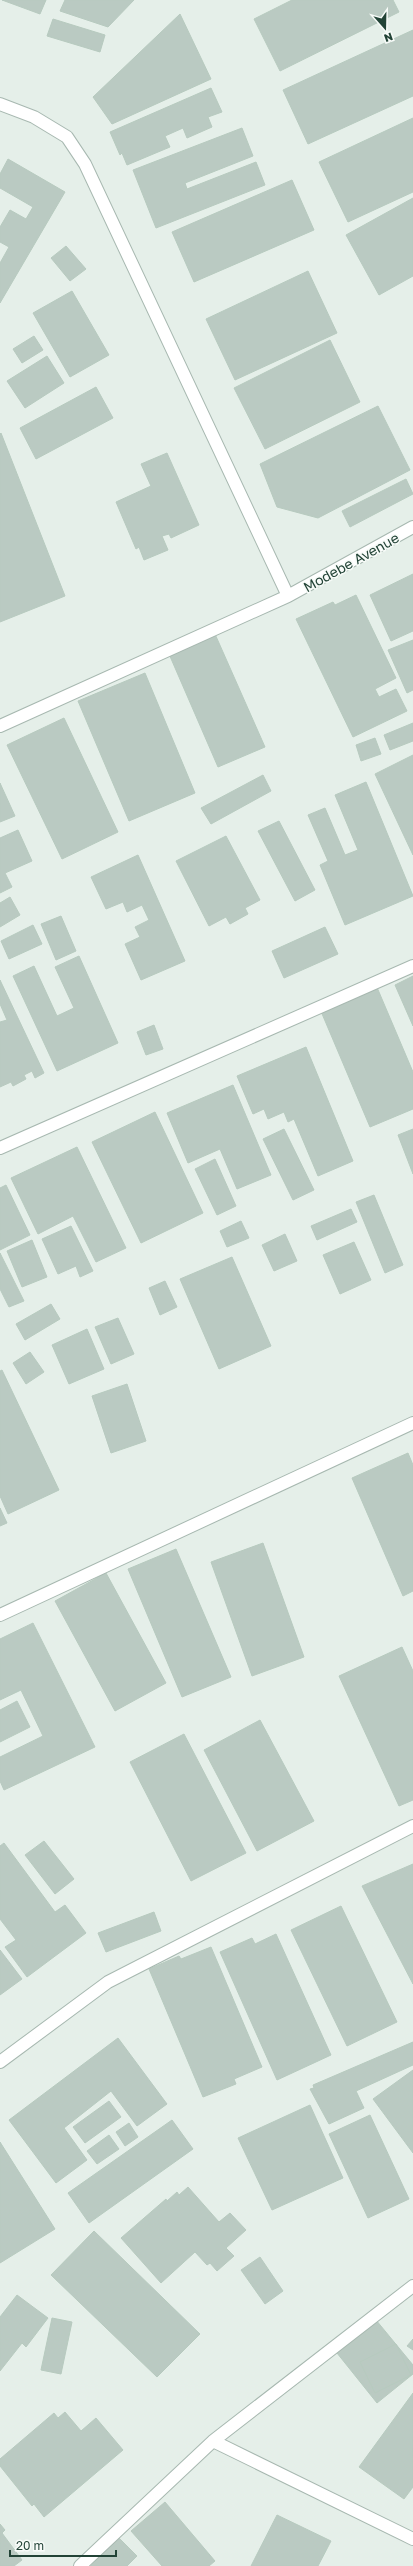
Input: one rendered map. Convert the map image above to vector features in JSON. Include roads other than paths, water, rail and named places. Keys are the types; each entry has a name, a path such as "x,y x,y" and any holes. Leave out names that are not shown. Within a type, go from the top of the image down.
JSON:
{"street":[{"path":"0,104 34,117 68,138 85,164 288,596"},
{"name":"Modebe Avenue","path":"0,726 288,596 413,528"},
{"path":"0,1148 413,966"},
{"path":"0,1615 413,1423"},
{"path":"0,2062 108,1982 413,1826"},
{"path":"80,2566 213,2442 413,2286"},
{"path":"213,2442 413,2539"}]}
